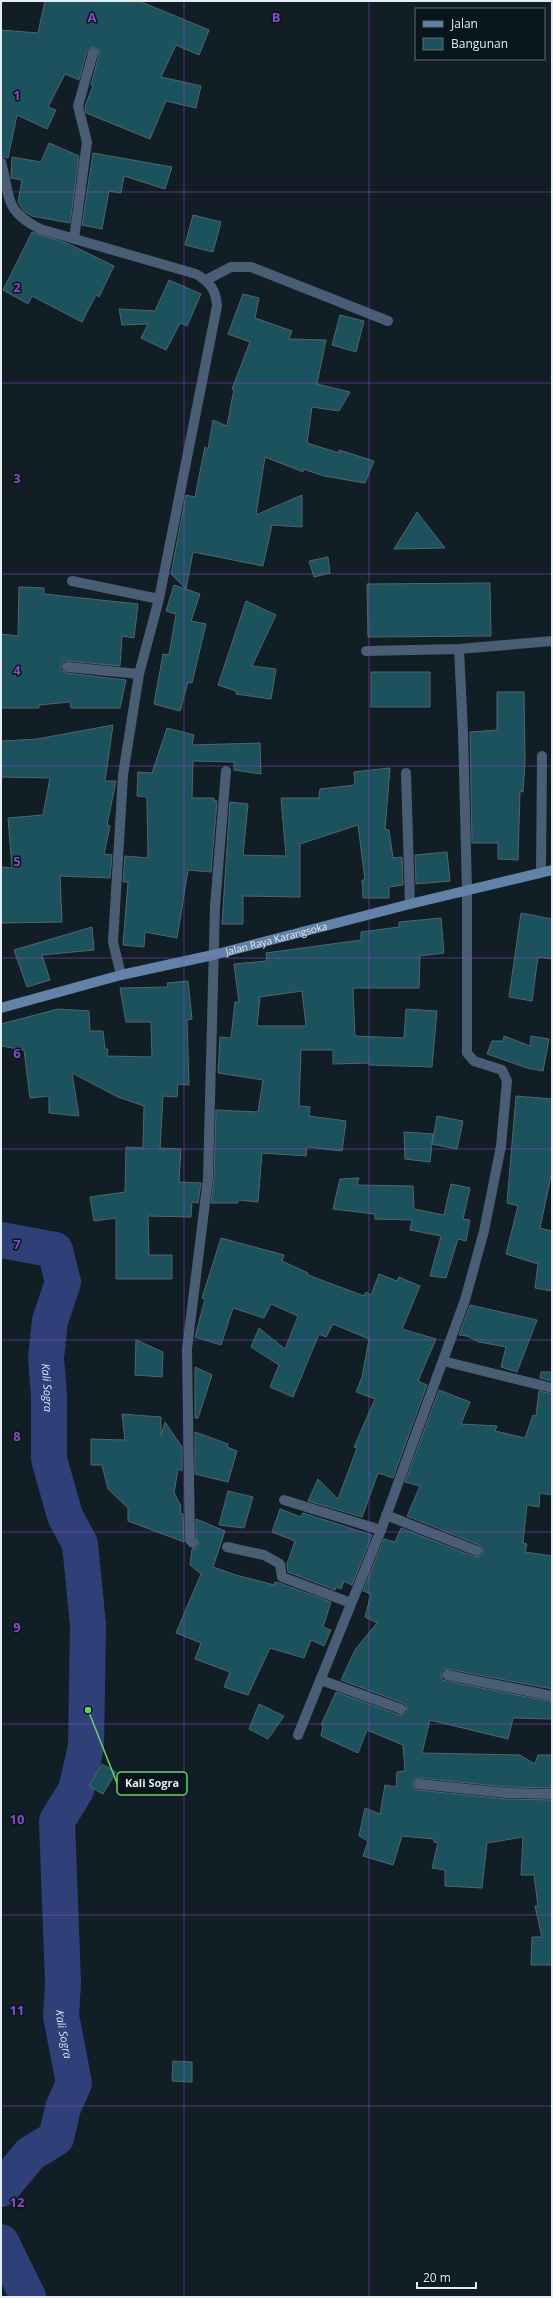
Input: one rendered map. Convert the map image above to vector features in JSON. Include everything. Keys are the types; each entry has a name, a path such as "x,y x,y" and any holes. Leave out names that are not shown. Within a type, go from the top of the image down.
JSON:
{"main road":[{"name":"Jalan Raya Karangsoka","path":"1,1008 121,975 213,955 410,904 552,870"}],"street":[{"path":"74,239 87,142 78,106 93,53"},
{"path":"1,162 10,205 22,220 40,229 196,274 206,280 214,289 217,306 159,599 139,674 124,775 114,903 113,942 121,975"},
{"path":"206,280 231,267 251,267 388,321"},
{"path":"72,581 159,599"},
{"path":"366,651 459,649 552,641"},
{"path":"298,1734 381,1530 465,1300 484,1231 501,1146 507,1081 502,1070 474,1061 467,1053 467,890 463,732 459,649"},
{"path":"67,667 139,674"},
{"path":"541,872 542,756"},
{"path":"193,1543 190,1540 187,1349 208,1178 215,906 226,771"},
{"path":"406,772 410,904"},
{"path":"443,1361 552,1388"},
{"path":"284,1500 381,1530"},
{"path":"386,1515 477,1551"},
{"path":"227,1547 273,1558 280,1564 282,1578 351,1603"},
{"path":"447,1675 552,1696"},
{"path":"321,1680 401,1710"},
{"path":"419,1784 507,1793 552,1794"}],"building":[{"path":"45,1 139,1 209,30 199,55 176,45 161,77 201,86 196,108 166,101 150,139 86,113 85,106 93,86 91,85 99,54 98,49 92,47 87,51 79,80 65,74 48,107 56,110 47,129 17,115 8,158 1,156 1,30 38,33"},
{"path":"49,143 79,156 70,223 32,216 24,211 18,202 22,180 11,178 12,157 41,162"},
{"path":"93,153 172,167 165,189 124,176 121,193 109,191 102,229 82,225"},
{"path":"193,215 221,222 213,252 185,245"},
{"path":"32,232 69,244 114,266 99,297 96,295 82,322 32,296 28,304 3,290"},
{"path":"169,280 201,294 187,326 180,323 166,350 141,338 148,324 122,325 119,309 155,311"},
{"path":"243,294 259,298 255,318 292,331 289,339 326,340 317,384 350,392 339,411 312,407 307,443 339,453 339,450 374,461 365,483 324,476 303,469 303,472 265,457 256,515 302,495 302,527 272,525 263,566 193,552 186,589 171,574 186,495 195,497 205,447 208,449 213,420 227,426 234,389 232,389 250,342 228,334"},
{"path":"340,315 364,321 356,352 332,345"},
{"path":"417,512 445,548 394,549"},
{"path":"328,557 330,573 314,577 309,561"},
{"path":"490,583 491,636 368,637 367,584"},
{"path":"174,585 200,594 191,621 206,624 192,683 188,682 180,711 154,704 163,654 169,655 176,614 166,611"},
{"path":"19,587 44,588 44,594 138,604 134,638 122,636 120,666 64,661 61,666 61,670 66,673 126,680 120,708 71,708 70,702 39,705 39,708 1,708 1,634 18,636"},
{"path":"246,601 276,615 252,666 276,669 271,699 236,694 236,691 218,685"},
{"path":"371,672 430,672 430,707 371,707"},
{"path":"497,692 524,692 525,762 523,792 520,791 518,860 498,859 498,843 472,843 470,732 497,730"},
{"path":"113,725 105,781 116,781 107,825 110,826 104,854 112,855 110,878 60,876 62,922 1,923 1,867 12,868 8,818 43,815 50,778 1,777 1,741 37,739"},
{"path":"167,728 194,735 192,745 260,743 261,774 234,770 234,762 193,761 192,798 214,798 214,800 217,801 211,872 188,870 177,938 145,932 144,947 123,945 128,882 123,882 125,856 148,858 147,797 137,796 138,772 152,773"},
{"path":"390,768 385,829 389,830 393,858 402,857 403,885 389,887 389,898 363,898 362,880 365,880 358,825 300,844 300,897 243,896 243,924 222,924 230,802 248,804 243,855 286,856 281,798 319,798 320,789 355,785 354,772"},
{"path":"447,852 450,881 416,884 415,855"},
{"path":"521,913 552,919 552,959 538,957 532,1001 509,997"},
{"path":"441,918 444,953 420,956 419,988 353,988 355,1036 404,1038 406,1009 437,1011 432,1067 369,1065 369,1063 333,1064 333,1050 301,1050 299,1106 310,1107 309,1116 346,1121 342,1151 307,1147 306,1156 262,1153 258,1202 238,1200 238,1203 211,1203 214,1178 216,1110 258,1112 263,1080 218,1073 220,1037 231,1038 235,1002 239,1002 234,964 267,961 266,953 361,940 361,932 399,927 399,922","holes":["302,991 306,1026 257,1026 260,997"]},
{"path":"92,927 94,950 42,955 50,980 27,987 14,950"},
{"path":"188,981 192,1019 187,1020 189,1085 178,1084 177,1097 163,1096 160,1148 181,1149 179,1182 201,1183 198,1203 192,1202 191,1217 148,1216 149,1255 172,1255 172,1279 116,1279 116,1218 94,1221 90,1197 125,1192 126,1147 143,1148 144,1106 118,1097 72,1073 79,1116 49,1113 49,1096 30,1098 24,1050 1,1046 1,1024 58,1009 89,1011 90,1031 103,1031 105,1049 108,1049 107,1056 152,1057 151,1022 126,1022 120,988 168,987 167,983"},
{"path":"504,1036 530,1046 531,1036 549,1039 543,1071 527,1068 487,1054 492,1041 503,1041"},
{"path":"516,1096 552,1099 552,1171 540,1228 552,1231 552,1291 535,1288 538,1264 506,1254 518,1206 507,1203"},
{"path":"437,1116 463,1121 457,1149 432,1144"},
{"path":"404,1132 433,1134 430,1162 405,1159"},
{"path":"359,1178 357,1185 413,1186 414,1209 444,1215 451,1184 470,1188 463,1219 470,1220 466,1241 458,1239 446,1278 430,1276 441,1236 410,1230 412,1220 375,1219 375,1214 333,1209 340,1179"},
{"path":"221,1238 284,1255 282,1261 308,1273 308,1275 364,1296 366,1292 371,1295 379,1274 397,1281 399,1277 420,1286 402,1329 436,1339 418,1381 427,1385 393,1478 378,1473 362,1517 308,1501 318,1479 338,1499 357,1448 354,1447 375,1399 356,1392 362,1377 369,1339 333,1324 326,1337 319,1334 293,1397 270,1387 279,1365 251,1347 259,1328 285,1349 298,1316 271,1304 264,1318 233,1308 221,1345 195,1337 205,1299 202,1298"},
{"path":"470,1305 537,1320 517,1372 501,1367 506,1347 479,1342 467,1336 459,1335"},
{"path":"136,1340 163,1352 162,1377 135,1375"},
{"path":"195,1367 212,1375 198,1418 195,1418"},
{"path":"541,1372 552,1372 552,1381 540,1378"},
{"path":"439,1390 470,1402 461,1424 497,1426 495,1431 525,1438 533,1415 536,1416 539,1391 552,1394 552,1495 540,1493 539,1507 527,1505 523,1543 527,1544 525,1552 552,1556 552,1689 448,1669 442,1670 441,1674 442,1680 552,1702 552,1719 513,1718 508,1739 430,1720 422,1753 520,1755 535,1764 538,1755 552,1755 552,1788 507,1787 420,1778 414,1780 413,1784 415,1789 418,1790 506,1799 552,1800 552,1965 531,1965 532,1937 542,1937 535,1906 538,1906 534,1875 521,1875 523,1837 487,1843 482,1888 445,1886 445,1870 432,1868 438,1843 434,1842 434,1839 402,1836 393,1865 363,1856 368,1841 359,1836 365,1808 380,1814 385,1785 396,1787 397,1772 405,1771 403,1745 367,1730 358,1753 321,1736 323,1726 321,1725 336,1692 399,1715 405,1714 407,1711 406,1705 403,1703 341,1680 355,1650 377,1623 365,1617 371,1594 363,1591 384,1539 395,1542 401,1528 475,1557 481,1556 483,1553 482,1547 479,1545 407,1516 420,1486 405,1482"},
{"path":"122,1414 161,1417 161,1436 165,1422 182,1447 182,1471 178,1469 174,1493 181,1506 180,1513 183,1514 184,1542 128,1521 128,1508 108,1489 102,1465 91,1465 91,1439 125,1440"},
{"path":"195,1432 228,1444 227,1447 237,1451 228,1482 195,1474"},
{"path":"228,1491 253,1497 244,1528 219,1525"},
{"path":"280,1509 301,1517 303,1513 372,1535 352,1585 344,1581 341,1589 336,1587 335,1590 288,1572 287,1564 295,1541 272,1532"},
{"path":"196,1519 225,1531 213,1567 274,1585 275,1582 279,1583 331,1602 323,1627 331,1630 324,1646 311,1640 304,1658 270,1648 248,1695 224,1687 230,1672 195,1659 201,1643 176,1633 201,1574 190,1565 192,1549 197,1548 199,1544 196,1537"},
{"path":"259,1704 284,1716 268,1739 249,1729"},
{"path":"102,1764 116,1772 103,1794 89,1786"},
{"path":"173,2061 192,2062 192,2082 172,2081"}],"waterway":[{"name":"Kali Sogra","path":"1,1240 55,1250 63,1282 50,1321 46,1358 49,1395 49,1459 65,1516 80,1544 88,1625 86,1747 76,1790 57,1821 63,1983 61,2016 74,2083 63,2108 56,2138 30,2154 1,2189"},
{"name":"Kali Sogra","path":"1,2242 28,2297"}],"place":[{"name":"Kali Sogra","path":"88,1710"}]}
